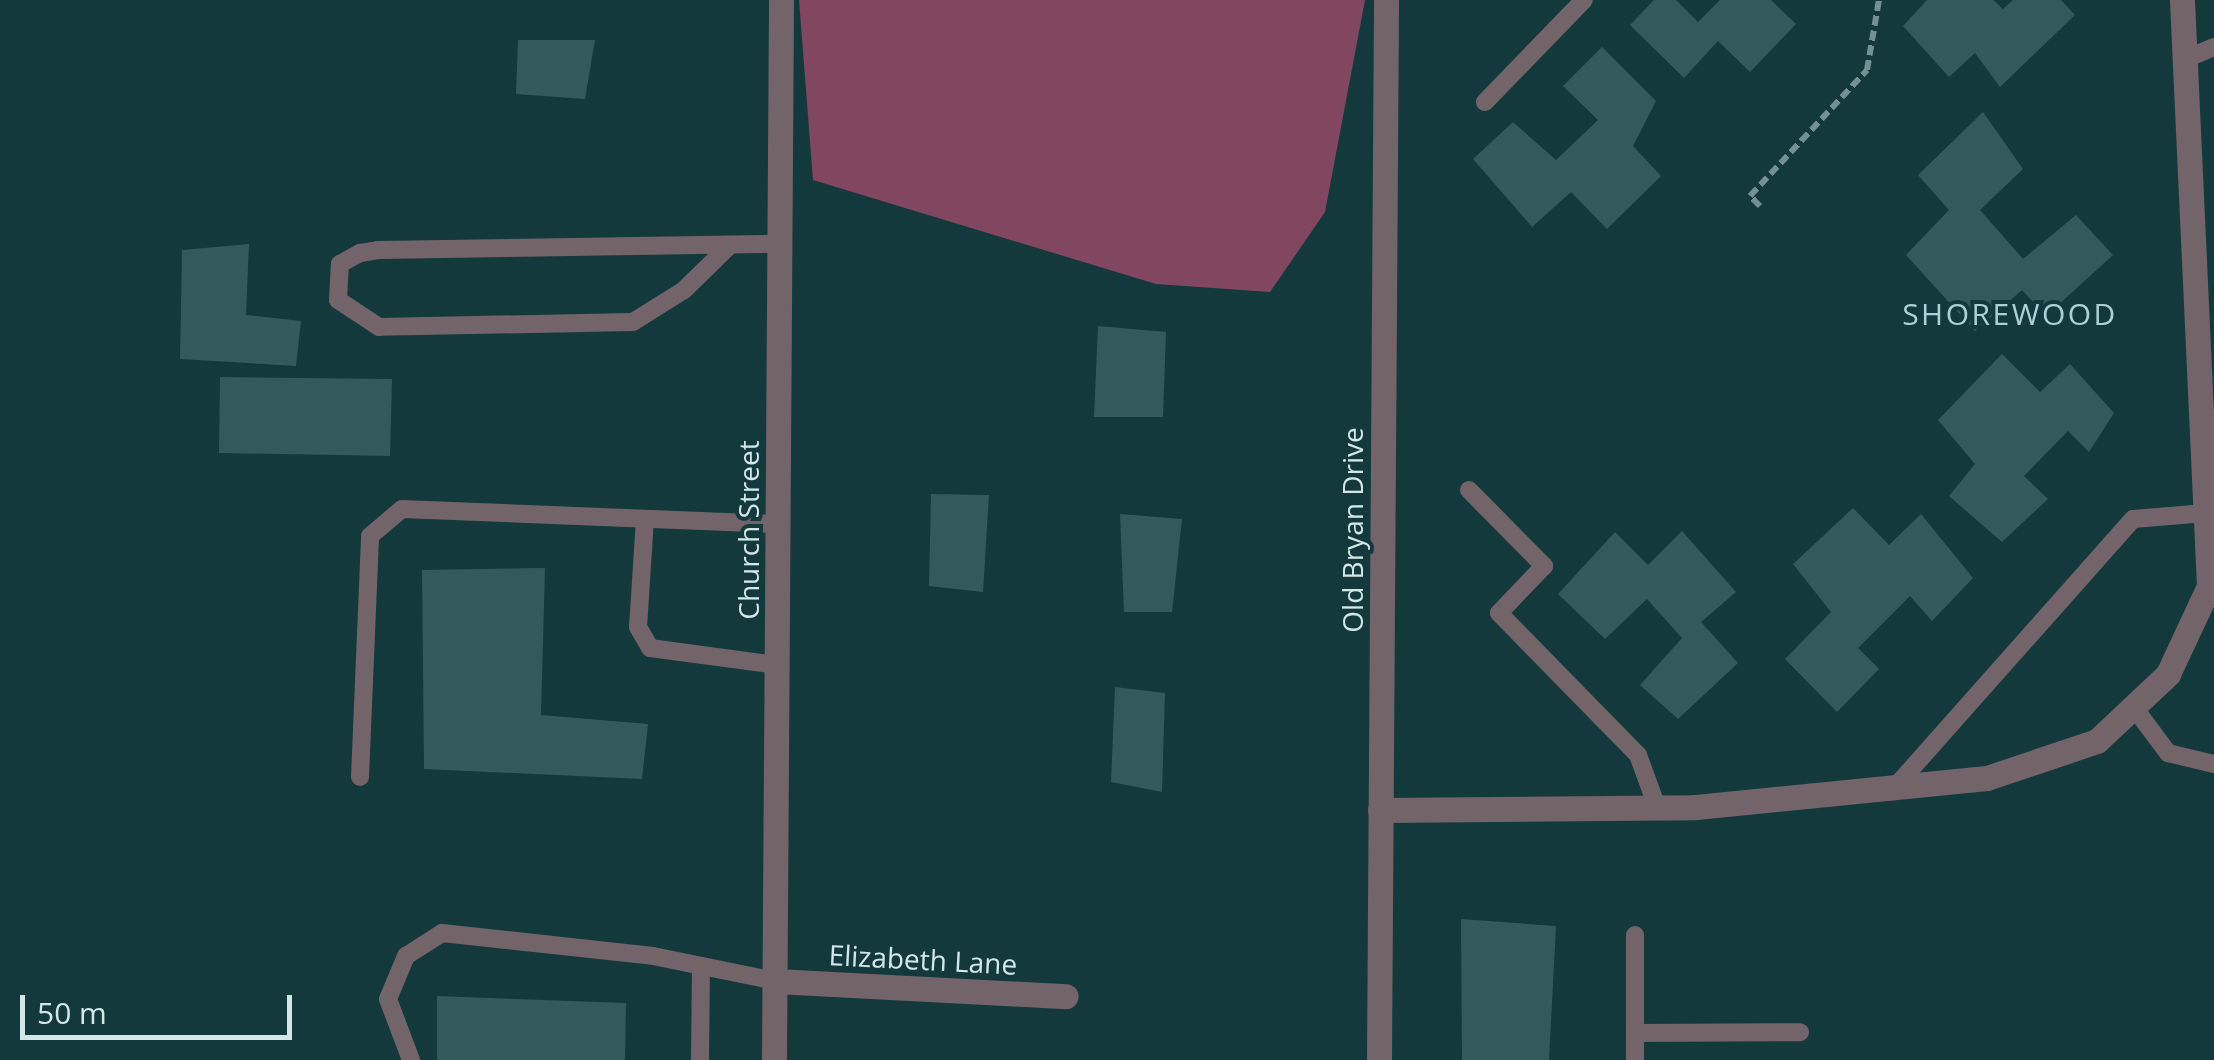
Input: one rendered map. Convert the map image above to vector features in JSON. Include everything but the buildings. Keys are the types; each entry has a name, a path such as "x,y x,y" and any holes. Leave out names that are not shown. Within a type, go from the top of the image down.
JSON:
{"street":[{"name":"Church Street","path":"774,1060 781,0"},
{"name":"Old Bryan Drive","path":"1379,1060 1386,0"},
{"path":"1380,810 1657,807 1987,778 2097,742 2168,674 2209,586 2207,337 2182,0"},
{"name":"Elizabeth Lane","path":"776,981 1066,996"}],"lane":[{"path":"1485,102 1584,0"},
{"path":"2188,58 2214,47"},
{"path":"730,245 684,290 633,322 378,327 338,300 340,264 360,252 780,244"},
{"path":"1470,490 1544,566 1499,613 1638,755 1657,807"},
{"path":"360,777 370,536 381,522 402,509 778,524"},
{"path":"645,518 638,627 650,648 778,664"},
{"path":"1896,786 2133,518 2209,527"},
{"path":"2133,706 2168,753 2214,764"},
{"path":"411,1060 388,999 406,956 442,933 701,966 776,981"},
{"path":"1635,935 1635,1060"},
{"path":"700,1060 701,966"},
{"path":"1635,1034 1800,1032"}],"path":[{"path":"1760,206 1750,196 1866,70 1879,0"}],"shaded area":[{"path":"799,0 1365,0 1325,212 1270,292 1156,284 813,180"}],"district":[{"name":"SHOREWOOD","path":"2010,314"}]}
